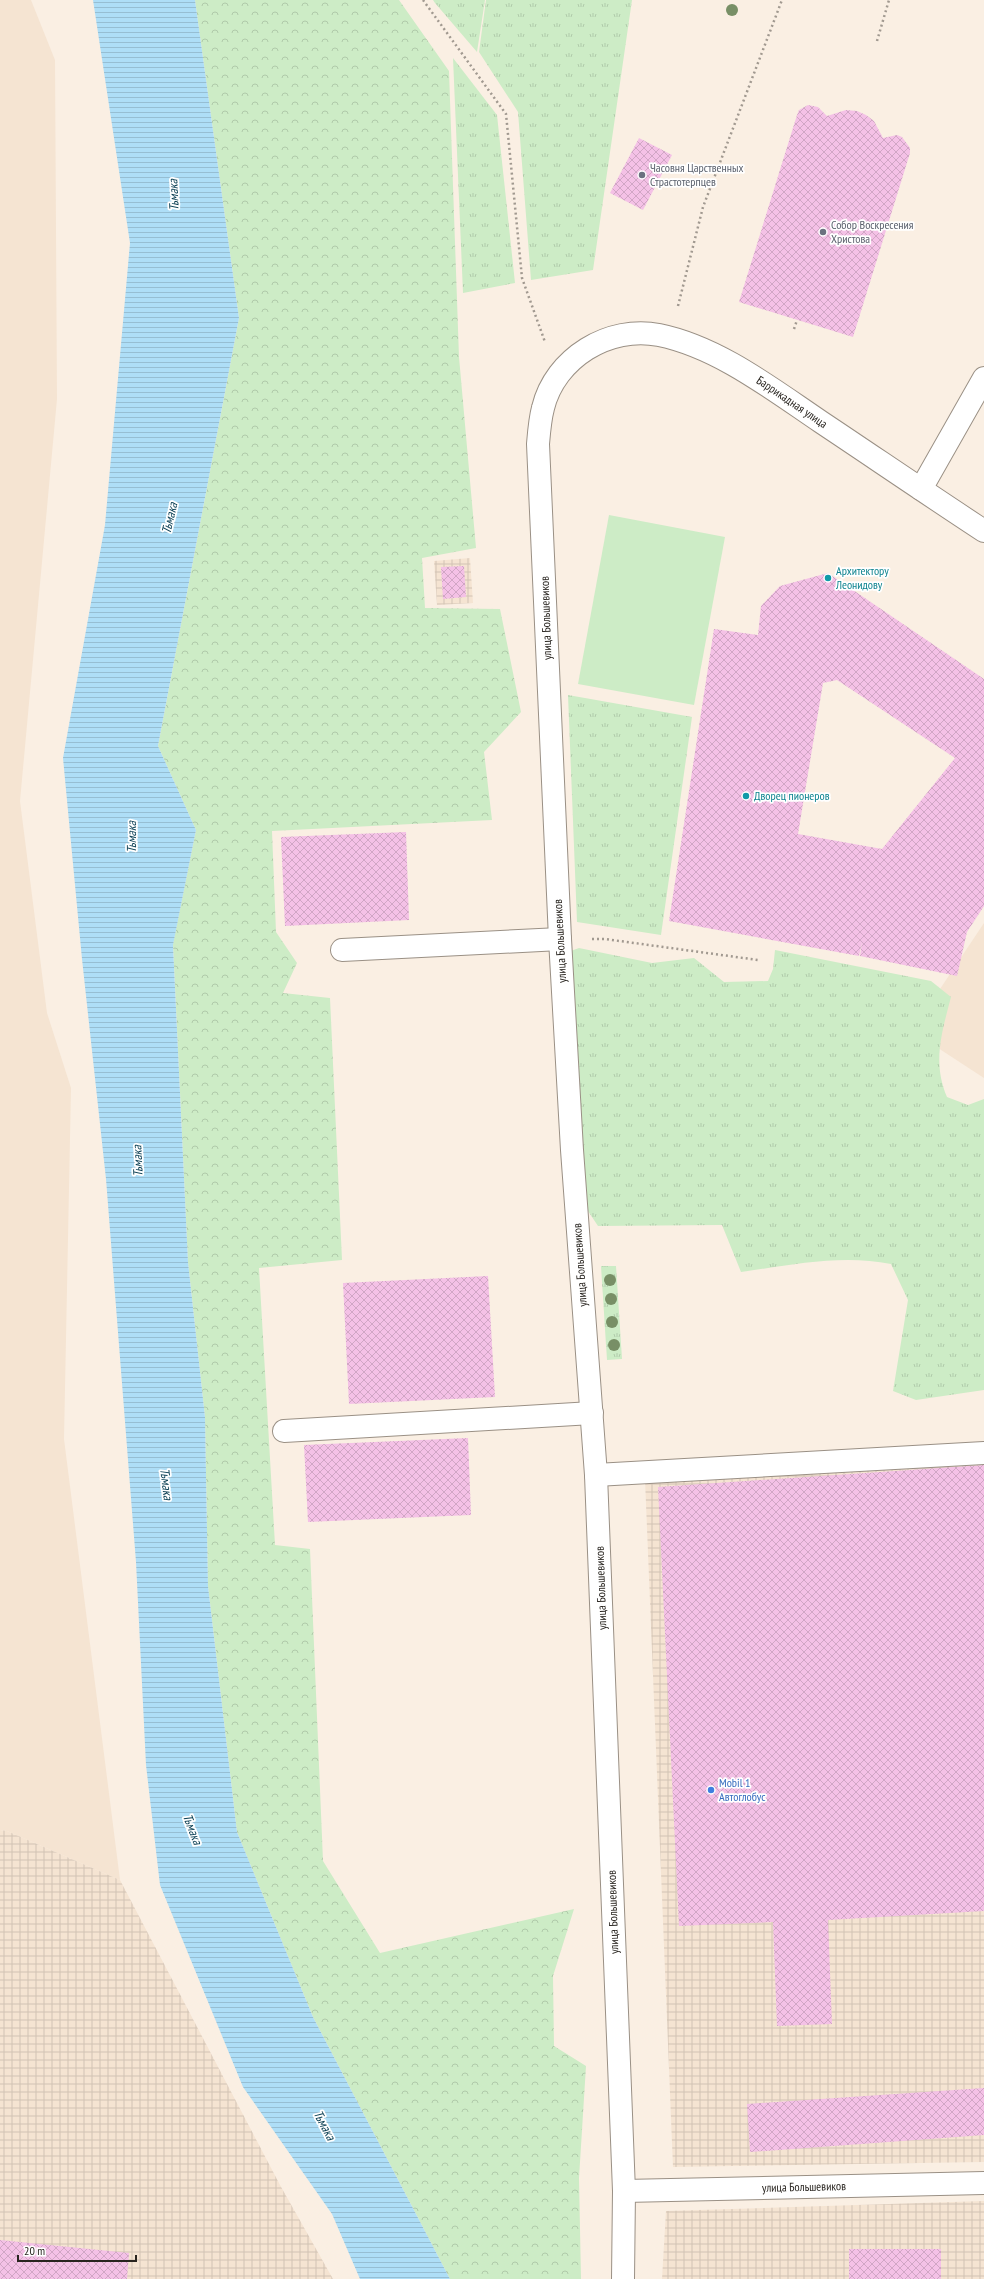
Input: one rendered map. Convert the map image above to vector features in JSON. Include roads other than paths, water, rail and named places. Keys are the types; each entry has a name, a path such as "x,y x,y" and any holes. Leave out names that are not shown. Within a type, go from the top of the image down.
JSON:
{"street":[{"name":"Баррикадная улица","path":"582,352 602,341 624,335 647,333 670,338 743,370 984,531"},
{"name":"улица Большевиков","path":"582,352 557,377 543,408 538,444 560,939 572,1150 596,1475 624,2191 623,2279"},
{"path":"921,489 984,378"},
{"path":"342,950 560,939"},
{"path":"284,1430 592,1413"},
{"path":"596,1475 984,1453"},
{"name":"улица Большевиков","path":"624,2191 984,2183"}],"water":[{"name":"Тьмака","path":"93,0 195,0 239,318 158,746 196,830 173,945 188,1262 205,1417 208,1586 237,1832 313,2017 450,2279 360,2279 332,2214 243,2087 160,1885 146,1765 136,1562 106,1179 82,959 63,758 105,525 130,243"}],"place":[{"name":"Часовня Царственных Страстотерпцев","path":"642,175"},
{"name":"Собор Воскресения Христова","path":"823,232"},
{"name":"Архитектору Леонидову","path":"828,578"},
{"name":"Дворец пионеров","path":"746,796"},
{"name":"Mobil 1 Автоглобус","path":"711,1790"}]}
